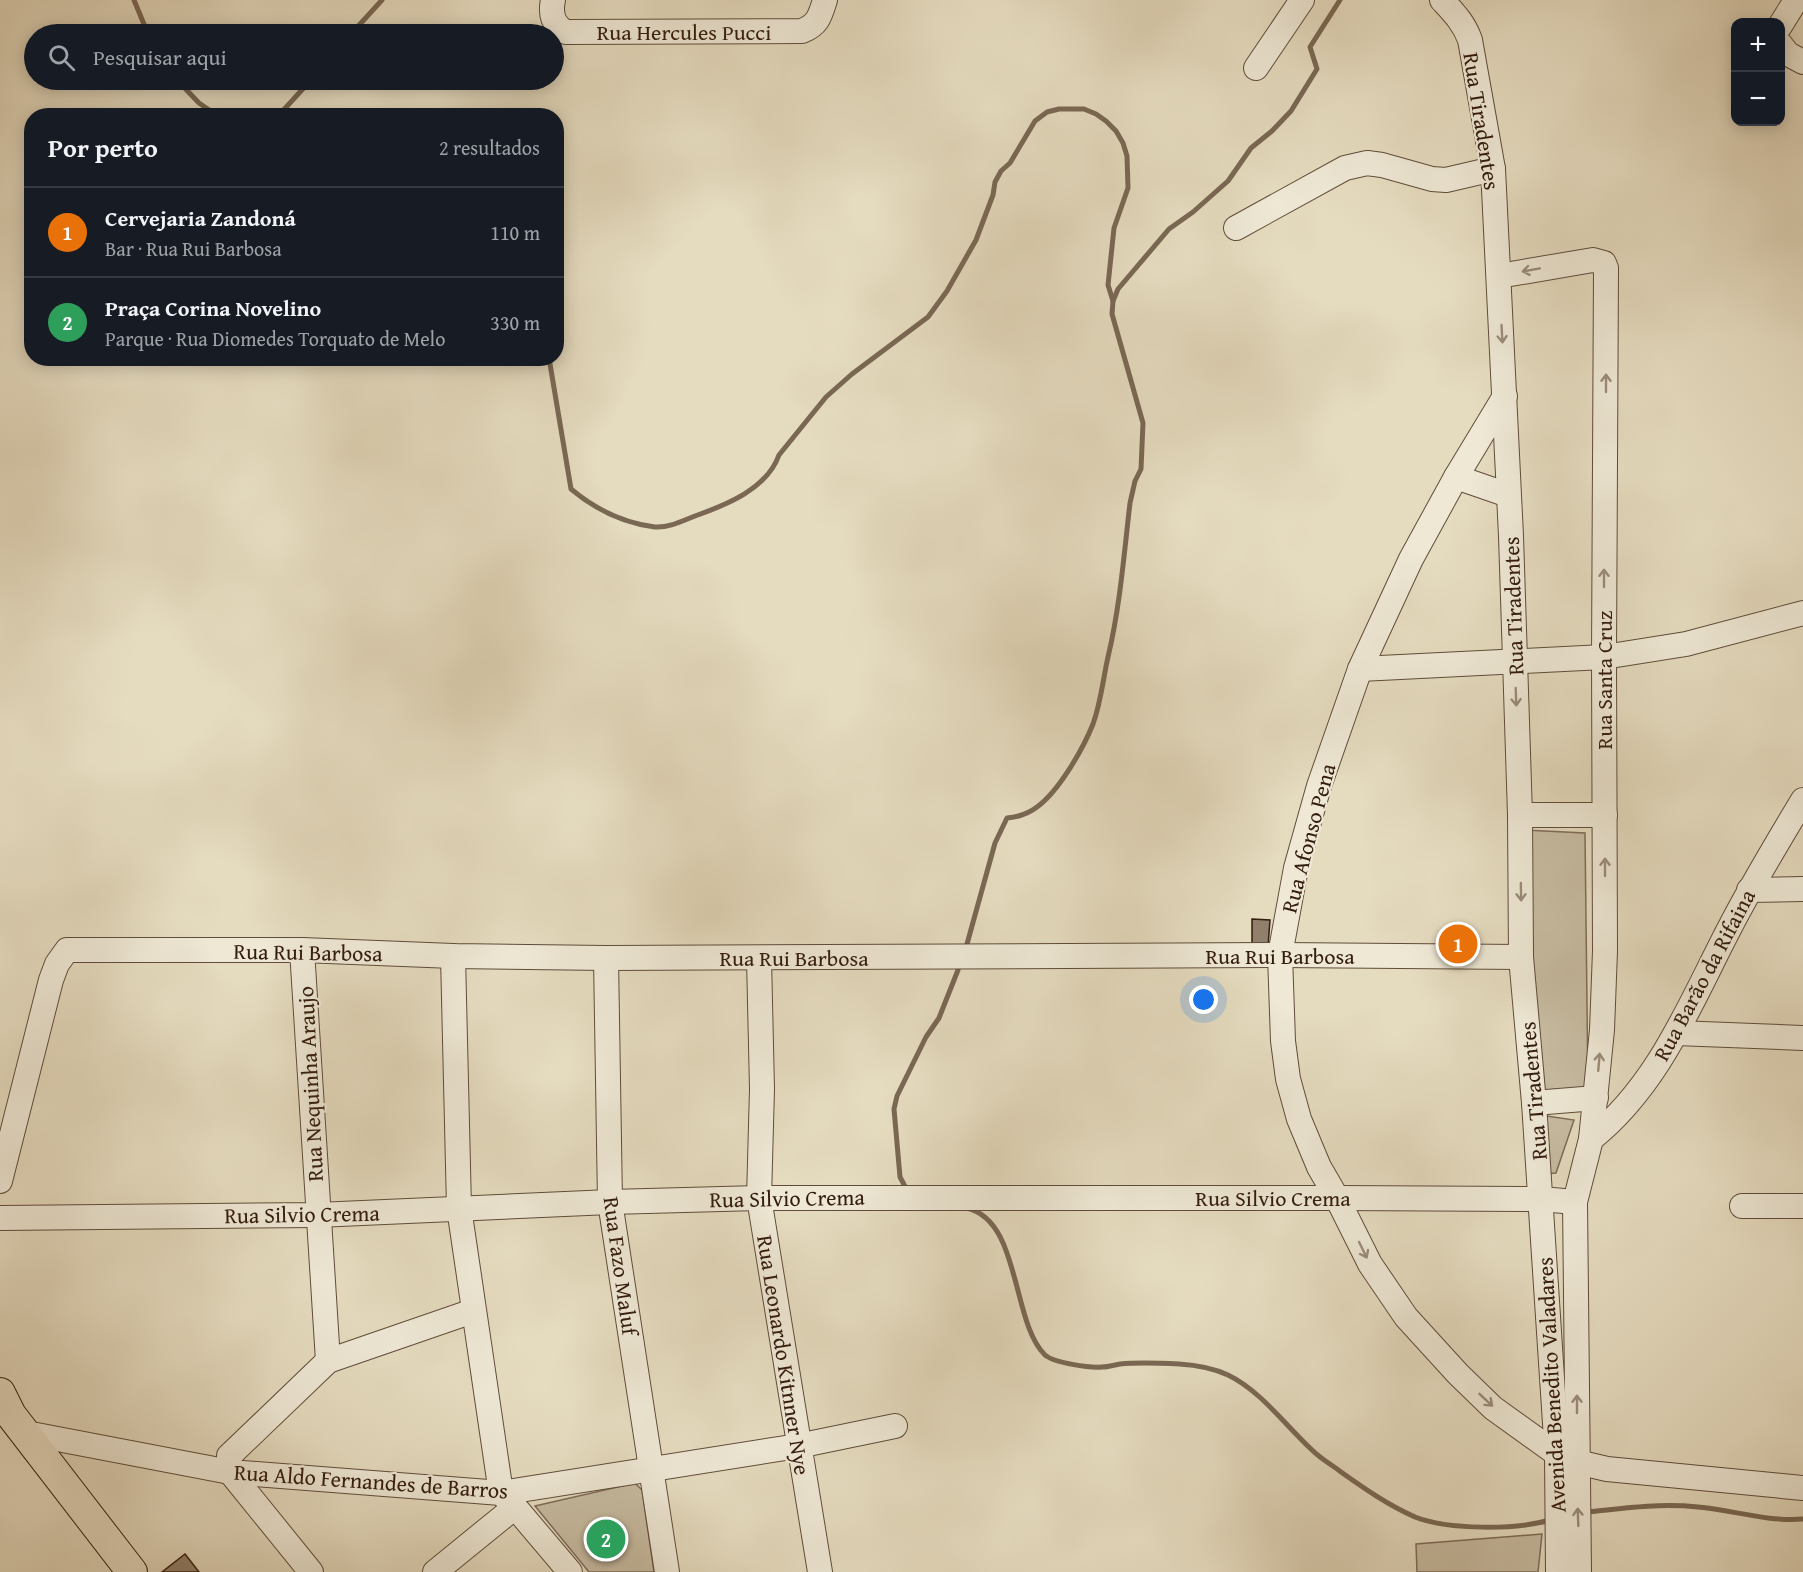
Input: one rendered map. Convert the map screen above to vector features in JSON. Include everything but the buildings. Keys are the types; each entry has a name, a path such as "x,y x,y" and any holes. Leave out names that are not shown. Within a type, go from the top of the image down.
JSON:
{"main road":[{"path":"9,1413 132,1572"}],"street":[{"name":"Rua Hercules Pucci","path":"553,0 553,20 556,24"},
{"name":"Rua Hercules Pucci","path":"564,31 802,31 814,26 825,0"},
{"path":"1256,68 1302,0"},
{"path":"1785,18 1796,0"},
{"name":"Rua Tiradentes","path":"1450,8 1466,28 1470,40 1493,169 1505,395 1520,815 1521,957 1541,1199"},
{"path":"1785,50 1803,62"},
{"path":"1236,228 1345,168 1367,163 1432,179 1446,180 1493,169"},
{"name":"Rua Santa Cruz","path":"1499,276 1593,260 1604,263 1606,268 1605,815 1602,1030 1591,1139 1575,1202"},
{"name":"Rua Afonso Pena","path":"1505,395 1411,559 1360,669 1319,786 1296,868 1280,955 1283,1041 1288,1079 1299,1119 1319,1167 1370,1264 1406,1317 1458,1374 1493,1408 1567,1458"},
{"path":"1456,477 1508,495"},
{"path":"1360,669 1604,657 1686,644 1803,613"},
{"name":"Rua Barão da Rifaina","path":"1591,1139 1609,1125 1627,1106 1676,1033 1749,890 1803,800"},
{"path":"1520,815 1605,815"},
{"path":"1749,890 1803,889"},
{"name":"Rua Rui Barbosa","path":"0,1181 51,980 57,964 67,950 302,950 453,956 606,958 1280,955 1521,957"},
{"name":"Rua Nequinha Araujo","path":"302,950 328,1361"},
{"path":"453,956 459,1208 473,1311 508,1500 570,1572"},
{"name":"Rua Fazo Maluf","path":"606,958 610,1202 667,1572"},
{"name":"Rua Leonardo Kitnner Nye","path":"759,958 762,1089 759,1198 820,1572"},
{"path":"1676,1033 1803,1038"},
{"path":"1534,1103 1596,1098"},
{"name":"Rua Silvio Crema","path":"0,1218 317,1215 759,1198 1337,1198 1541,1199 1575,1202"},
{"name":"Avenida Benedito Valadares","path":"1541,1199 1579,1572"},
{"name":"Avenida Benedito Valadares","path":"1558,1572 1567,1458 1575,1202"},
{"path":"1742,1206 1803,1206"},
{"path":"311,1572 230,1472 229,1456 328,1361 473,1311"},
{"name":"Rua Aldo Fernandes de Barros","path":"9,1413 230,1472 508,1500 652,1470 798,1446 895,1426"},
{"path":"1567,1458 1607,1469 1803,1488"},
{"path":"435,1572 508,1500"}],"shaded area":[{"path":"1524,830 1585,833 1588,1089 1537,1091"},
{"path":"1540,1115 1574,1120 1556,1173 1544,1174"},
{"path":"635,1483 642,1490 654,1572 589,1572 535,1506"},
{"path":"1542,1534 1538,1572 1417,1572 1416,1544"}],"waterway":[{"path":"134,0 144,24"},
{"path":"360,24 382,0"},
{"path":"1113,301 1118,289 1169,229 1193,212 1228,181 1251,148 1291,111 1317,69 1310,47 1340,0"},
{"path":"187,90 206,108"},
{"path":"285,108 302,90"},
{"path":"550,366 571,489 610,514 643,525 655,527 675,524 707,512 732,501 755,486 773,467 779,455 826,397 852,374 928,317 947,291 976,240 993,195 995,182 1001,171 1010,163 1035,121 1047,112 1059,109 1084,109 1096,114 1116,131 1127,156 1128,188 1114,228 1108,285 1113,301 1112,314 1143,423 1141,469 1135,481 1130,503 1116,619 1098,707 1089,734 1077,757 1054,791 1034,809 1019,816 1007,818 995,843 967,944"},
{"path":"908,1192 900,1177 894,1109 897,1096 926,1037 939,1018 958,970"},
{"path":"966,1208 984,1216 997,1231 1006,1251 1034,1340 1050,1358 1089,1367 1157,1363 1191,1365 1216,1370 1251,1390 1323,1459 1377,1496 1415,1517 1445,1524 1482,1527 1519,1526 1550,1520"},
{"path":"1587,1512 1642,1506 1684,1506 1776,1519 1803,1519"}],"place":[{"name":"Cervejaria Zandoná","path":"1458,944"},
{"name":"Praça Corina Novelino","path":"606,1539"}]}
